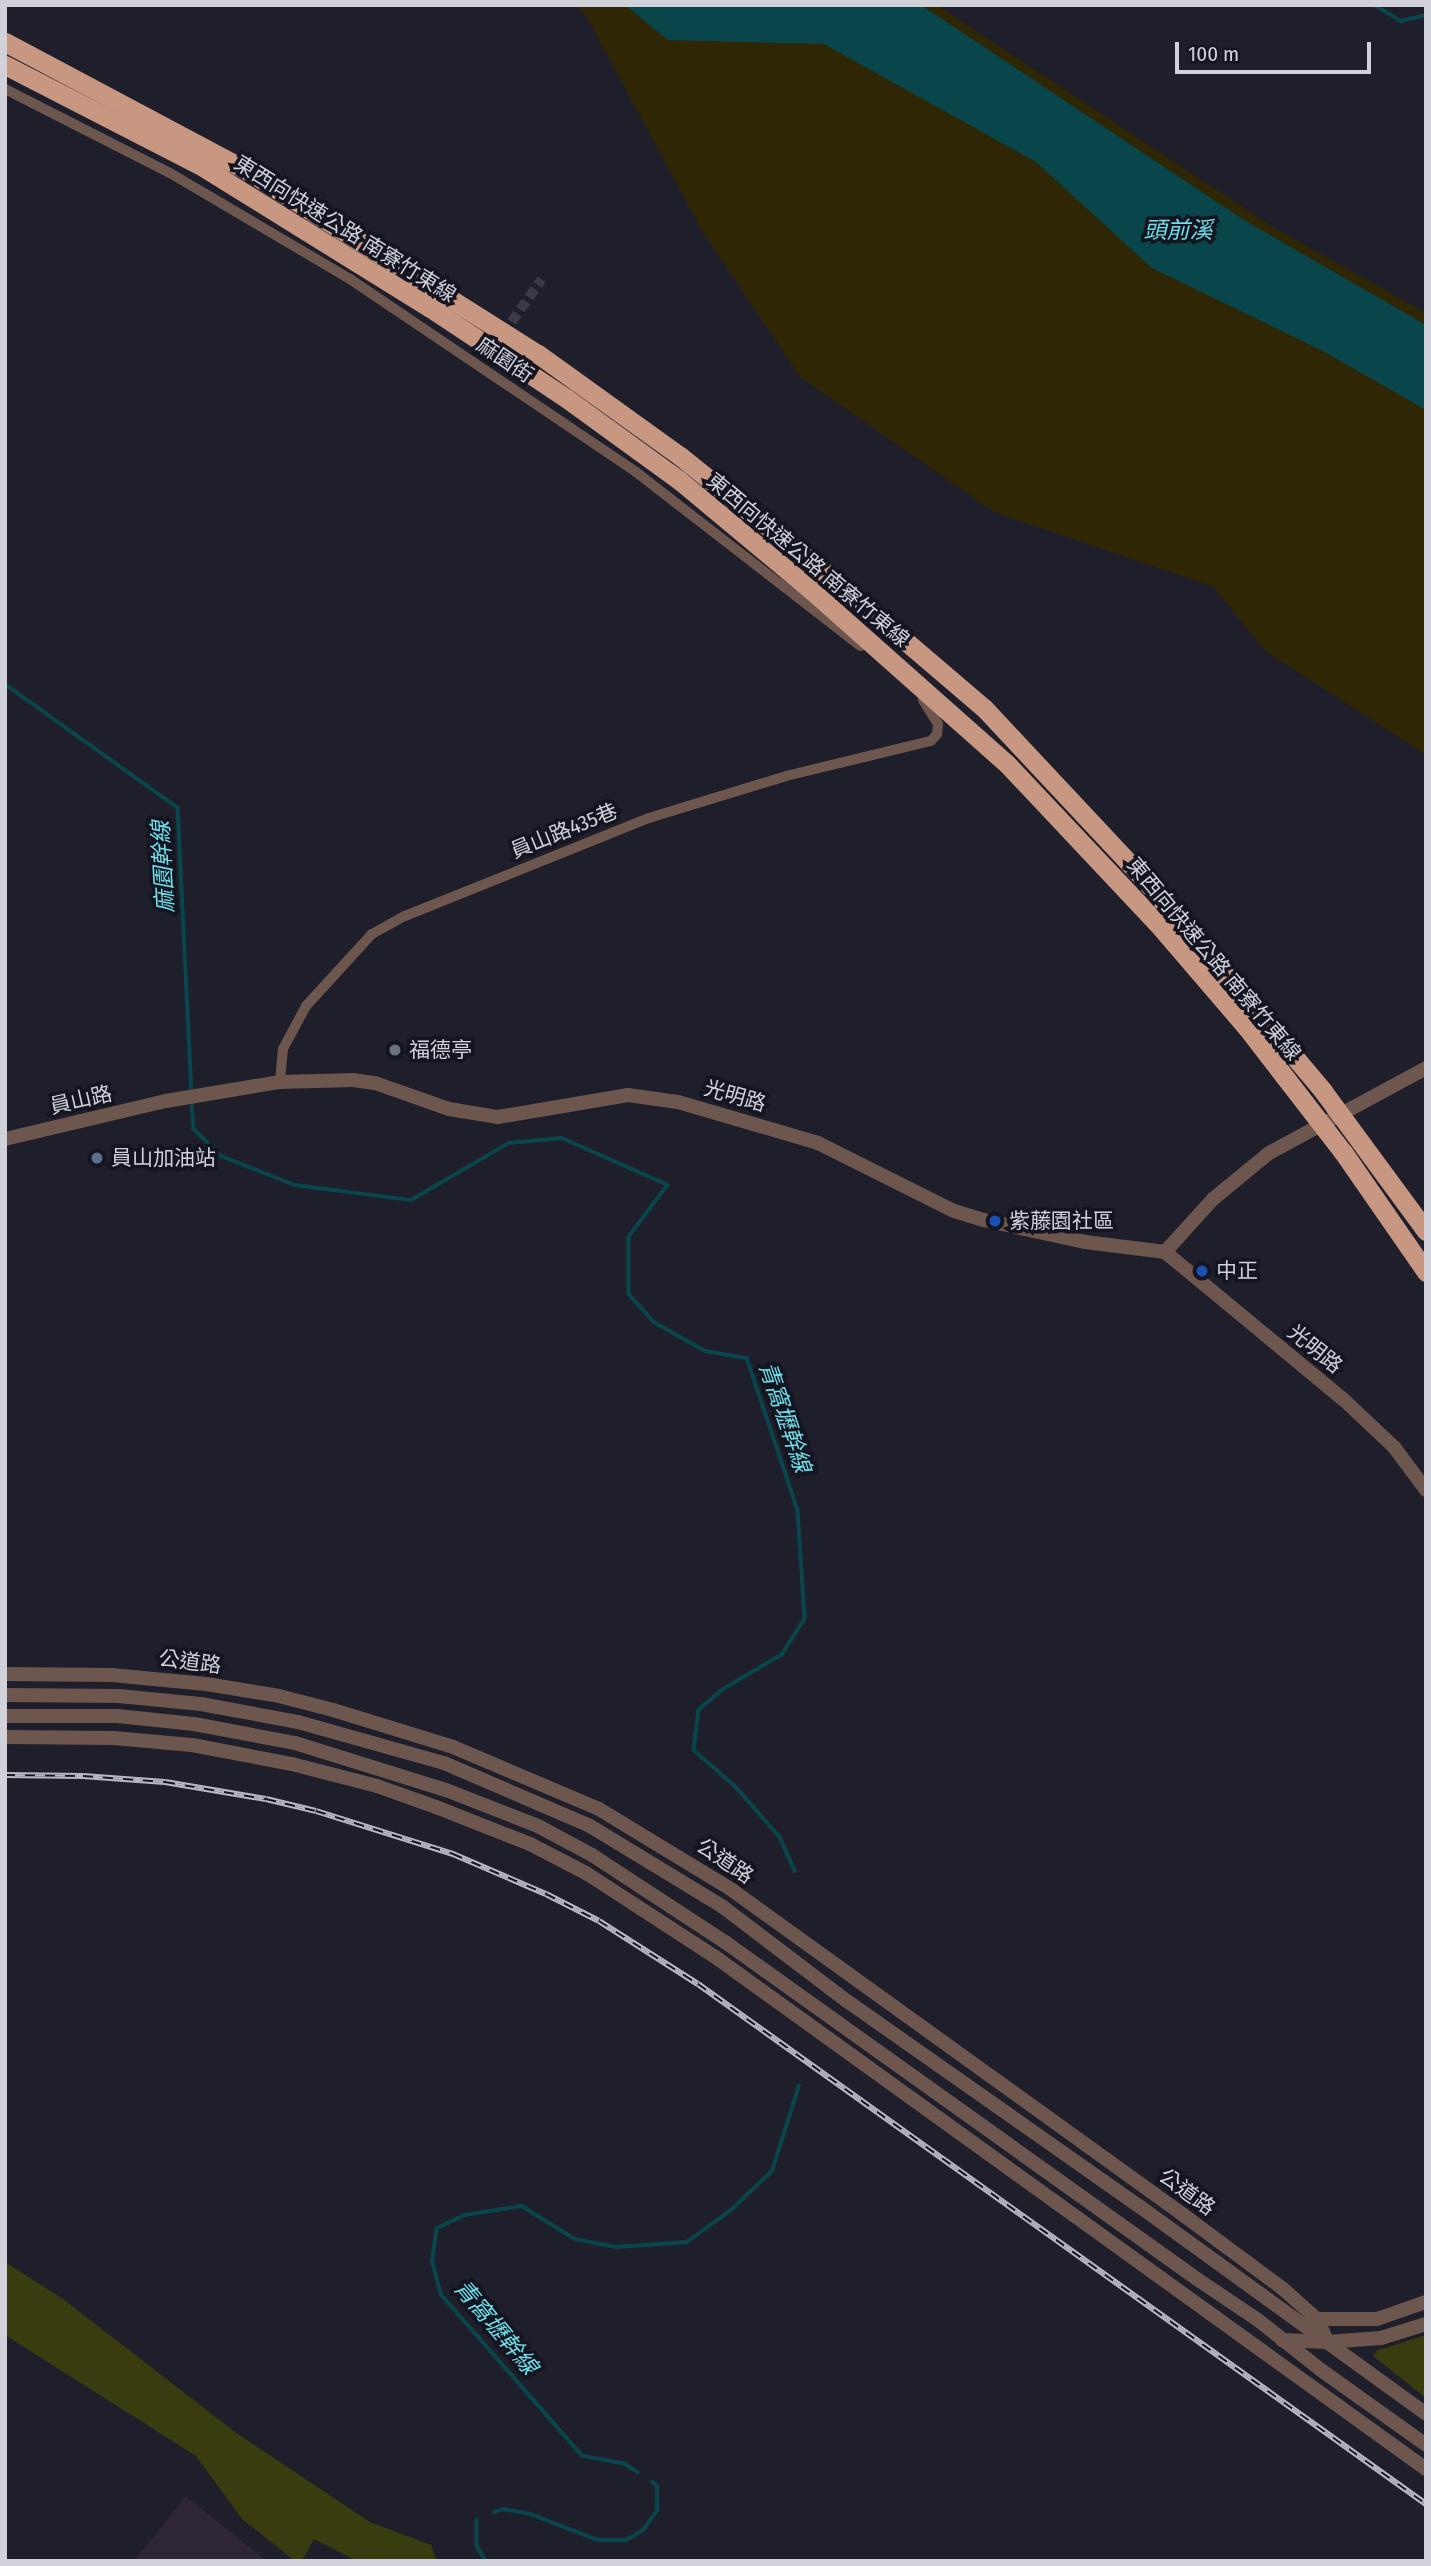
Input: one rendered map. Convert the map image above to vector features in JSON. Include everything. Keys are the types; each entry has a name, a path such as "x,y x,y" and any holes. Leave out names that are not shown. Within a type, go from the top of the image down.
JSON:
{"highway":[{"name":"東西向快速公路 南寮竹東線","path":"5,42 248,171 538,354 680,456 834,580 984,708 1145,880 1323,1091 1426,1231"},
{"name":"東西向快速公路 南寮竹東線","path":"5,65 198,164 429,307 566,398 678,480 811,590 1007,764 1157,923 1247,1028 1343,1152 1426,1272"}],"street":[{"name":"麻園街","path":"5,89 182,180 350,279 636,472 829,620 923,700 938,724"},
{"name":"員山路435巷","path":"279,1082 283,1049 306,1006 372,934 405,916 649,818 786,776 921,745 931,741 937,734 938,724"},
{"path":"1165,1252 1213,1199 1269,1153 1426,1068"},
{"name":"光明路","path":"279,1082 353,1080 375,1083 449,1109 498,1117 628,1095 678,1102 818,1143 954,1211 1086,1242 1165,1252 1343,1399 1394,1447 1426,1490"},
{"name":"員山路","path":"5,1139 166,1101 279,1082"},
{"name":"公道路","path":"5,1674 112,1675 206,1684 279,1696 453,1747 548,1785 598,1809 732,1890 1182,2214 1282,2288 1318,2320 1328,2342"},
{"name":"公道路","path":"5,1695 119,1696 201,1704 269,1716 326,1729 444,1763 590,1826 723,1907 830,1989 1426,2414"},
{"path":"5,1716 118,1716 194,1724 295,1743 446,1790 538,1826 592,1855 725,1942 1258,2320 1426,2445"},
{"path":"5,1737 114,1738 192,1745 262,1757 377,1786 530,1844 635,1902 714,1955 1426,2469"},
{"path":"538,1802 548,1785"},
{"path":"1170,2230 1182,2214"},
{"name":"公道路","path":"1270,2304 1318,2320 1377,2319 1426,2302"},
{"path":"1245,2337 1328,2342 1381,2338 1426,2324"}],"shaded area":[{"path":"5,2262 63,2299 235,2432 370,2522 431,2545 437,2561 357,2561 314,2539 302,2561 295,2561 242,2519 196,2456 5,2335"},
{"path":"1426,2335 1426,2398 1373,2356 1378,2350"},
{"path":"186,2496 267,2561 134,2561"}],"sand":[{"path":"576,5 937,5 1273,227 1426,313 1426,755 1264,650 1214,587 994,512 800,377 701,229 586,16"}],"water":[{"name":"頭前溪","path":"625,5 921,5 1244,220 1426,325 1426,410 1321,350 1152,268 1036,162 824,44 668,40"}],"waterway":[{"path":"1375,5 1401,21 1426,15"},
{"name":"麻園幹線","path":"5,684 178,808 192,1094"},
{"name":"青窩壢幹線","path":"192,1101 194,1129 221,1156 295,1185 411,1200 509,1143 562,1138 668,1185 629,1237 629,1294 654,1322 705,1351 747,1358 798,1510 805,1619 782,1655 724,1689 699,1710 694,1750 735,1786 780,1837 795,1871"},
{"name":"青窩壢幹線","path":"638,2473 624,2464 582,2456 441,2295 432,2262 437,2228 465,2215 522,2206 575,2239 616,2247 687,2242 730,2211 772,2171 799,2086"},
{"name":"青窩壢幹線","path":"494,2512 503,2509 530,2514 598,2540 626,2540 643,2530 657,2511 657,2486 652,2482"},
{"name":"青窩壢幹線","path":"477,2520 477,2546 486,2561"}],"tunnel":[{"path":"503,334 542,279"}],"railway":[{"path":"5,1775 83,1776 165,1782 266,1799 316,1811 453,1854 546,1894 599,1921 698,1984 1426,2504"}],"place":[{"name":"福德亭","path":"395,1050"},
{"name":"員山加油站","path":"97,1158"},
{"name":"紫藤園社區","path":"995,1221"},
{"name":"中正","path":"1202,1271"}]}
